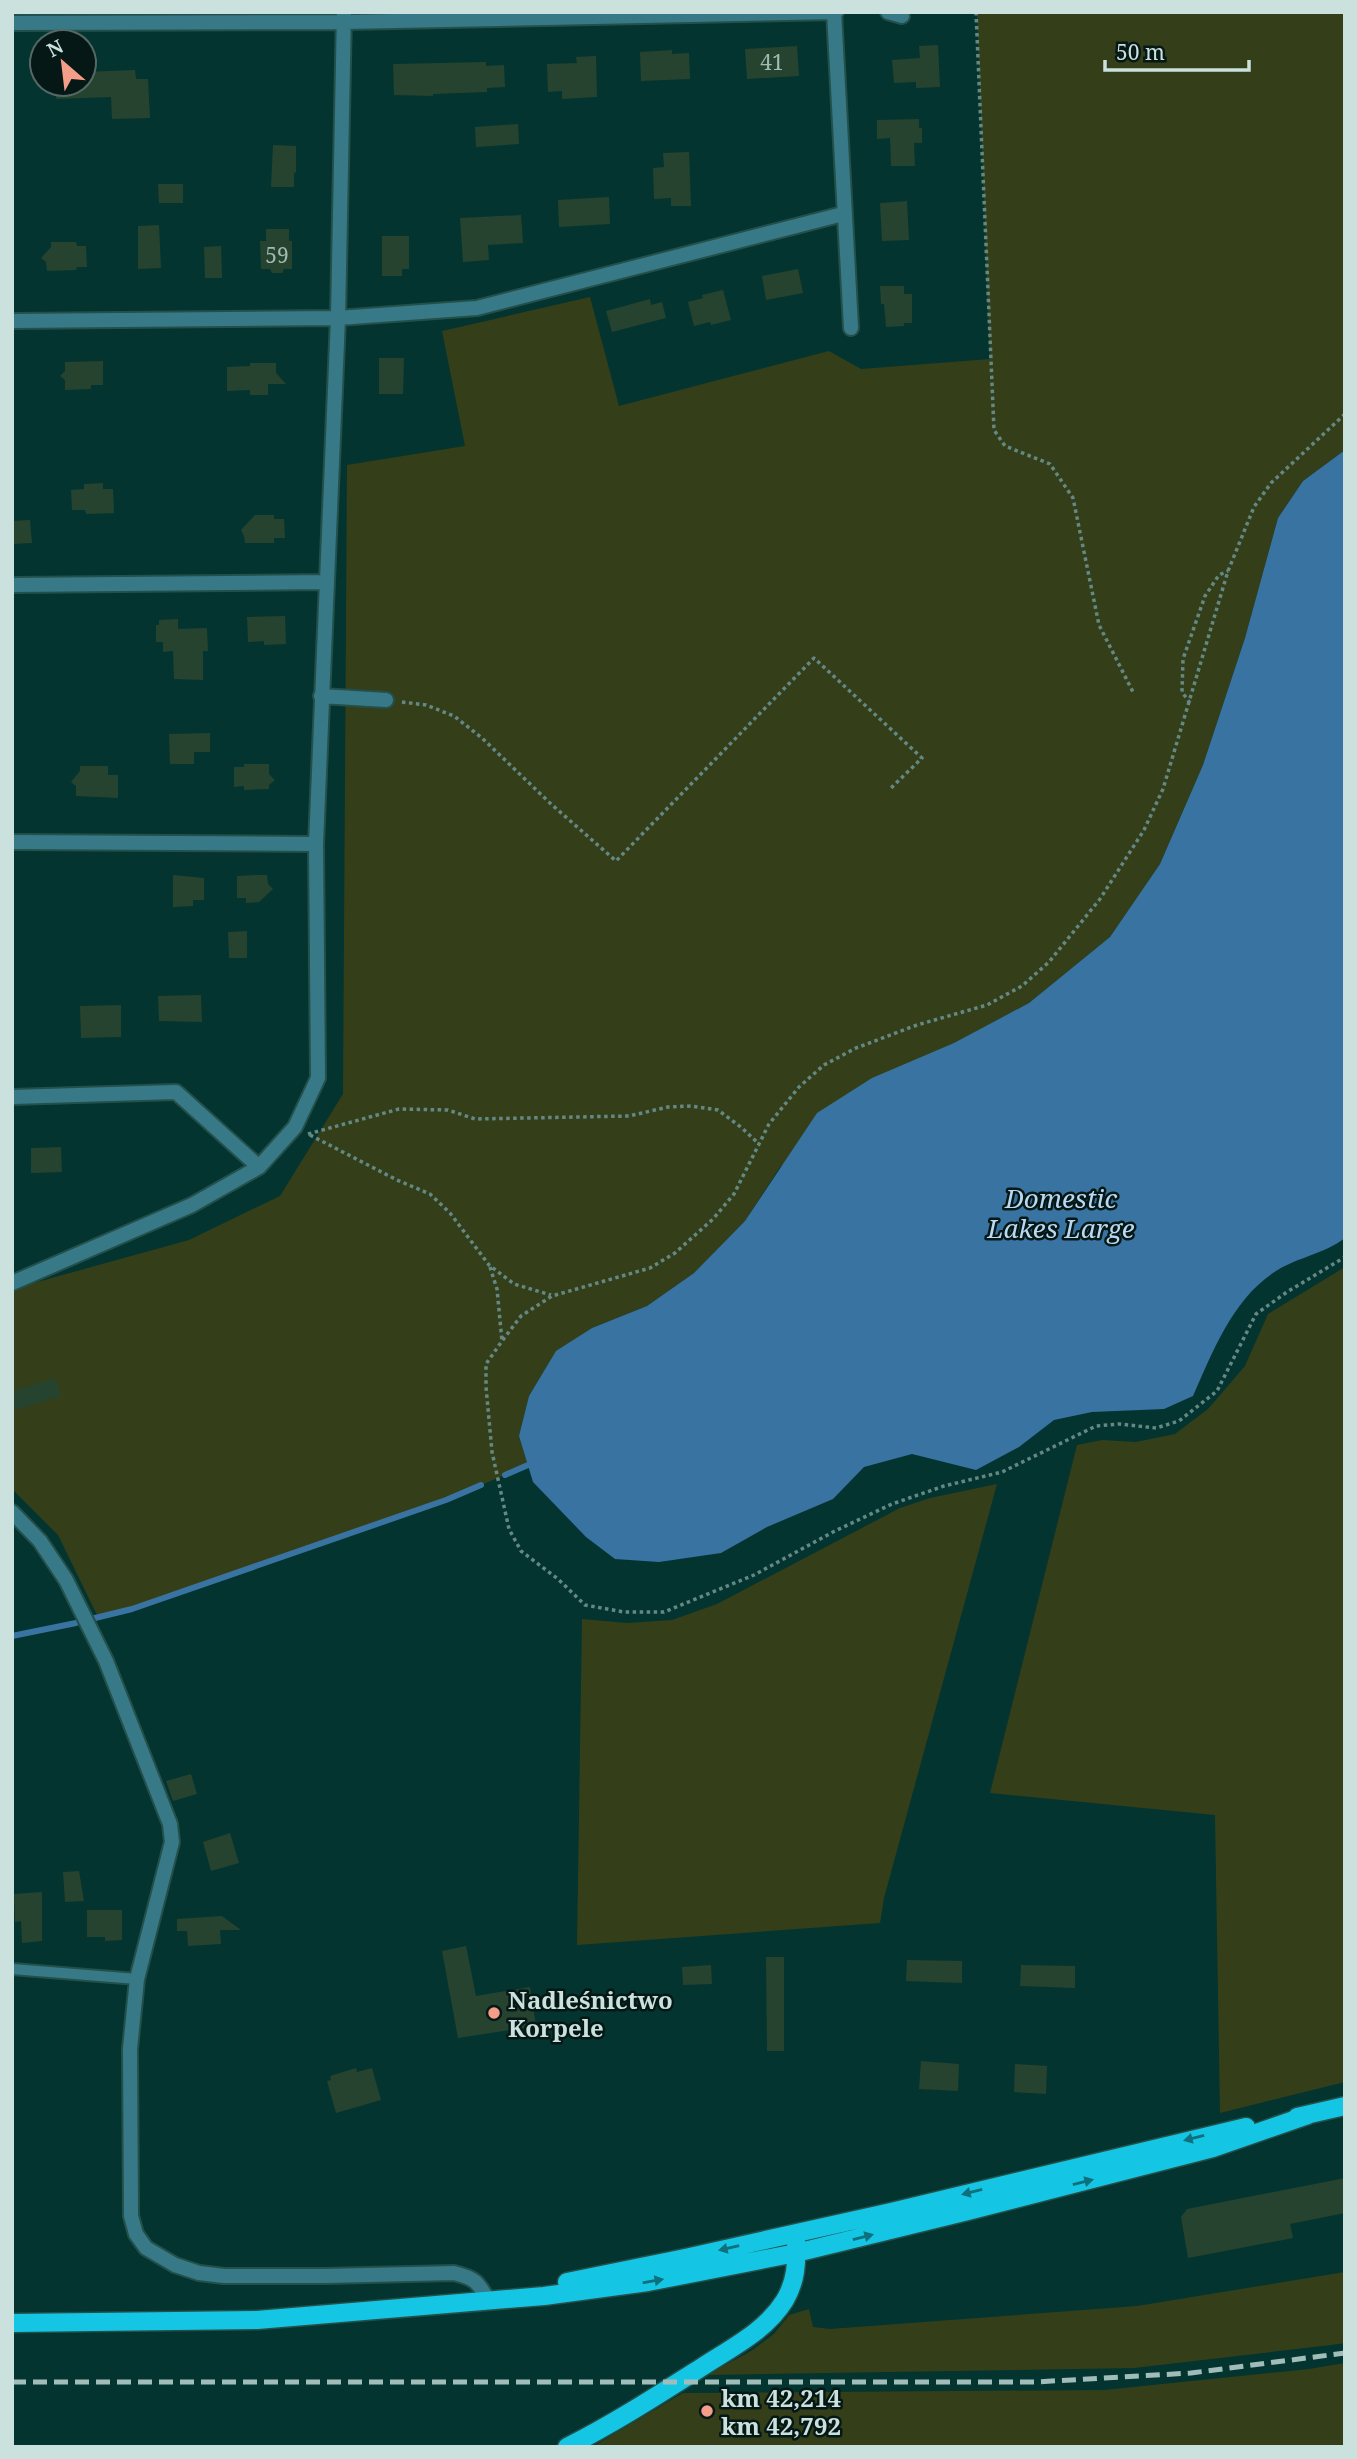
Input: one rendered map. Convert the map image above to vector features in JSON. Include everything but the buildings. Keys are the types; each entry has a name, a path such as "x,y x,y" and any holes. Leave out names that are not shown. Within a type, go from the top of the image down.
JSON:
{"main road":[{"path":"488,2300 891,2212 1208,2135 1345,2106"},
{"path":"12,2323 257,2320 544,2296 648,2282 796,2253 1213,2148 1308,2115"},
{"path":"566,2447 677,2384 762,2326 784,2301 791,2287 797,2262 796,2232"}],"street":[{"path":"12,23 835,12 843,214 851,328"},
{"path":"12,1283 192,1205 259,1167 302,1131 318,1078 316,844 338,318 344,17"},
{"path":"12,321 338,318 477,308 843,214"},
{"path":"12,585 326,582"},
{"path":"321,696 386,700"},
{"path":"12,842 316,844"},
{"path":"12,1097 176,1092 259,1167"},
{"path":"12,1512 40,1541 66,1580 106,1661 170,1824 172,1842 137,1979 130,2049 131,2216 136,2234 146,2248 175,2265 199,2273 224,2276 454,2273 478,2282 488,2300"}],"lane":[{"path":"12,1969 137,1979"}],"path":[{"path":"976,12 994,430 1005,446 1050,464 1073,498 1099,625 1134,694"},
{"path":"1345,414 1271,483 1254,507 1228,570 1163,789 1144,830 1100,899 1049,961 1022,986 987,1005 917,1025 856,1048 824,1065 799,1087 769,1124 734,1194 713,1219 675,1254 650,1268 552,1296 521,1316 502,1341 486,1364 486,1387 492,1452 509,1529 521,1551 558,1579 585,1605 624,1612 664,1612 754,1575 891,1503 944,1486 1002,1472 1096,1426 1119,1424 1156,1427 1179,1421 1217,1391 1256,1314 1345,1257"},
{"path":"1190,704 1182,692 1183,659 1205,596 1219,575 1228,570"},
{"path":"386,700 426,705 454,716 482,738 616,862 814,658 922,758 890,789"},
{"path":"302,1131 399,1109 448,1110 475,1119 629,1116 668,1107 691,1106 718,1110 760,1145"},
{"path":"302,1131 430,1194 450,1213 489,1265 514,1284 552,1296"},
{"path":"489,1265 497,1289 502,1341"}],"green space":[{"path":"977,12 1345,12 1345,450 1303,481 1278,518 1245,638 1203,765 1160,864 1110,937 1029,1003 955,1043 780,1167 745,1221 694,1273 647,1306 592,1328 556,1352 529,1396 519,1436 528,1465 446,1500 132,1609 98,1617 58,1535 12,1489 12,1289 189,1240 280,1196 343,1094 347,465 465,446 442,331 590,297 619,406 829,351 861,369 990,359"},
{"path":"1345,1267 1345,2082 1220,2113 1215,1815 990,1793 1077,1445 1102,1440 1136,1442 1175,1434 1208,1409 1245,1366 1268,1314"},
{"path":"997,1484 884,1898 880,1923 577,1945 582,1619 627,1623 672,1620 717,1604 900,1508 930,1498"},
{"path":"1345,2272 1345,2343 1134,2368 707,2375 751,2351 774,2334 789,2315 809,2309 813,2327 830,2329 1137,2306"},
{"path":"1345,2363 1345,2447 592,2447 683,2393 1104,2390"}],"water":[{"name":"Domestic Lakes Large","path":"1345,450 1345,1238 1284,1266 1261,1282 1226,1327 1193,1396 1164,1409 1092,1412 1054,1420 1019,1447 976,1470 912,1454 864,1467 833,1499 767,1527 721,1553 659,1562 615,1559 586,1537 533,1482 519,1436 529,1396 556,1351 592,1328 647,1306 694,1273 745,1221 817,1113 872,1078 954,1043 1029,1003 1110,937 1160,864 1203,765 1245,638 1278,518 1303,481"}],"waterway":[{"path":"505,1475 528,1465"},
{"path":"91,1619 132,1609 446,1500 481,1485"},
{"path":"12,1636 76,1623"}],"railway":[{"path":"12,2382 1035,2382 1191,2373 1345,2353"}],"place":[{"name":"Nadleśnictwo Korpele","path":"494,2013"},
{"name":"km 42,214 km 42,792","path":"707,2411"}]}
